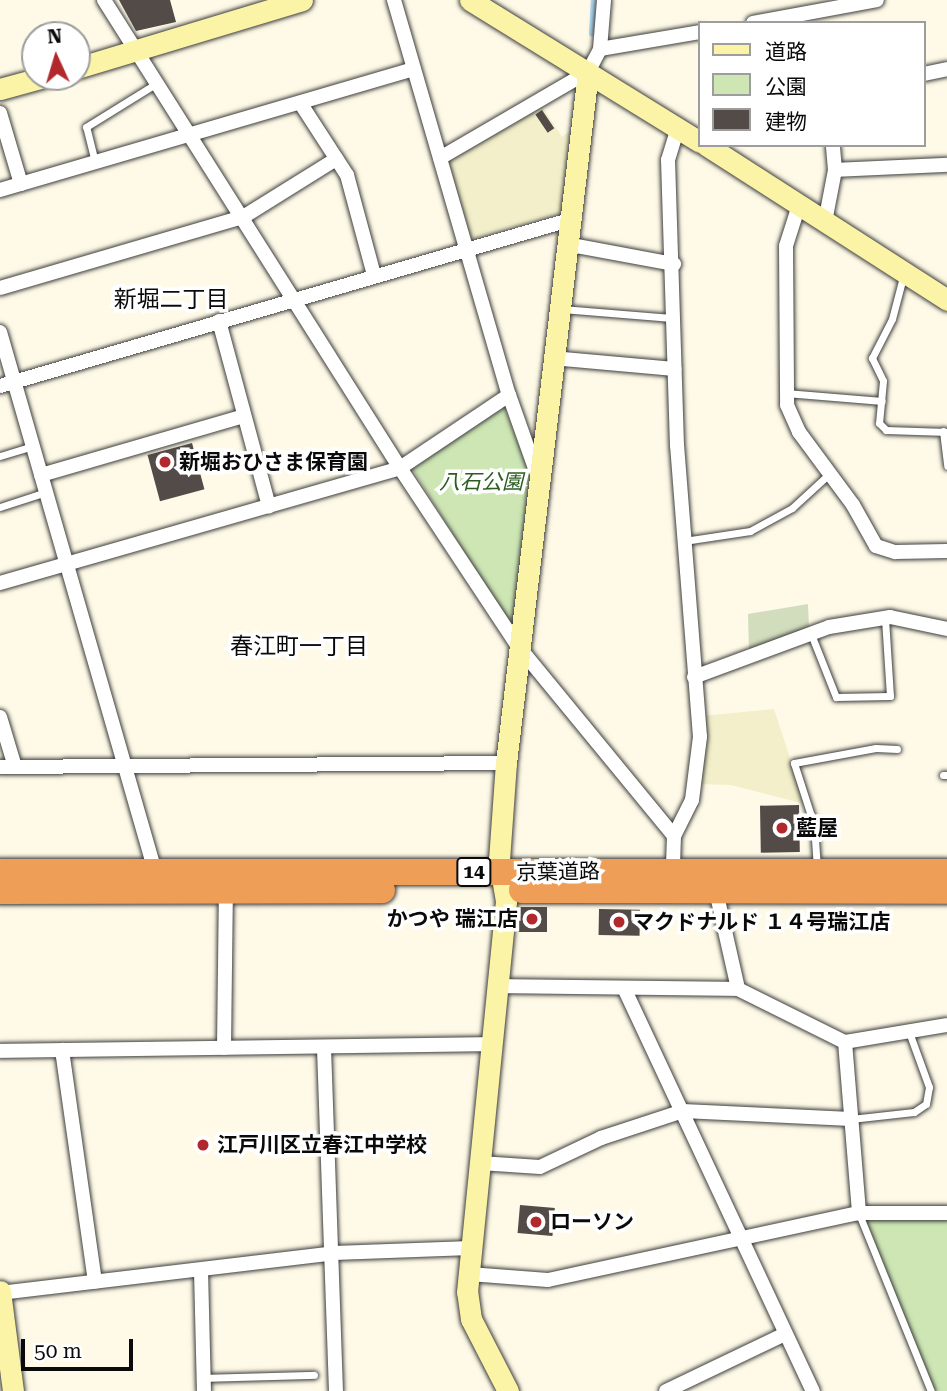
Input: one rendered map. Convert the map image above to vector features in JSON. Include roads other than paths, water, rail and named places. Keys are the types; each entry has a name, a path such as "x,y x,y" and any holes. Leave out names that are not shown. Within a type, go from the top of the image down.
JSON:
{"highway":[{"name":"京葉道路","path":"0,891 226,890 503,881 673,870 947,872"},
{"name":"京葉道路","path":"0,872 155,871 503,881 716,891 947,891"}],"street":[{"path":"104,0 295,298 400,468 518,646 674,836"},
{"path":"91,64 302,0"},
{"path":"394,0 509,395 538,476"},
{"path":"470,0 698,141"},
{"path":"508,1391 471,1319 469,1274 498,986 506,763 518,646 569,220 589,72 600,49 604,0"},
{"path":"763,21 877,0"},
{"path":"600,49 698,32"},
{"path":"0,190 414,69"},
{"path":"926,74 947,69"},
{"path":"440,158 589,72"},
{"path":"0,89 21,83"},
{"path":"301,104 347,175 374,275"},
{"path":"0,113 21,184"},
{"path":"673,870 674,836 692,800 700,737 684,541 675,369 676,318 668,160 678,128"},
{"path":"709,147 947,300"},
{"path":"825,222 835,170 833,147"},
{"path":"0,288 243,217 336,159"},
{"path":"835,170 947,165"},
{"path":"799,205 786,246 783,291 789,322 785,393 799,432 830,473 876,546 895,552 947,551"},
{"path":"7,384 569,220"},
{"path":"566,244 674,264"},
{"path":"219,321 269,506"},
{"path":"0,332 7,384 33,446 122,767 155,871"},
{"path":"552,358 675,369"},
{"path":"0,583 400,468 509,395"},
{"path":"41,475 244,416"},
{"path":"694,677 811,634 885,618 947,629"},
{"path":"0,717 15,767"},
{"path":"0,767 506,763"},
{"path":"224,1048 226,890"},
{"path":"716,891 738,989"},
{"path":"498,986 738,989 845,1042 947,1024"},
{"path":"624,988 813,1391"},
{"path":"845,1042 859,1213"},
{"path":"0,1051 491,1044"},
{"path":"324,1048 334,1253 336,1391"},
{"path":"62,1050 95,1282"},
{"path":"480,1163 540,1167 601,1138 683,1111 851,1119"},
{"path":"469,1274 548,1280 740,1236 859,1213 947,1213"},
{"path":"13,1391 0,1292 334,1253 471,1248"},
{"path":"201,1270 204,1384"},
{"path":"666,1391 785,1334"}],"lane":[{"path":"96,162 86,127 157,83"},
{"path":"904,274 892,319 872,358 883,381 880,423 886,430 945,432 947,466"},
{"path":"558,309 676,318"},
{"path":"785,393 882,401"},
{"path":"0,456 33,446"},
{"path":"684,541 750,531 792,508 830,473"},
{"path":"0,507 46,492"},
{"path":"811,634 836,697 890,696 885,618"},
{"path":"817,873 814,825 794,763 876,748 897,749"},
{"path":"851,1119 914,1112 926,1104 929,1087 909,1032"},
{"path":"859,1213 931,1391"},
{"path":"204,1384 314,1375"}],"waterway":[{"path":"591,34 593,0"}],"place":[{"name":"新堀おひさま保育園","path":"165,462"},
{"name":"藍屋","path":"782,828"},
{"name":"かつや 瑞江店","path":"532,919"},
{"name":"マクドナルド １４号瑞江店","path":"619,922"},
{"name":"江戸川区立春江中学校","path":"203,1145"},
{"name":"ローソン","path":"536,1222"}],"district":[{"name":"新堀二丁目","path":"171,300"},
{"name":"春江町一丁目","path":"299,647"}],"park label":[{"name":"八石公園","path":"481,482"}]}
